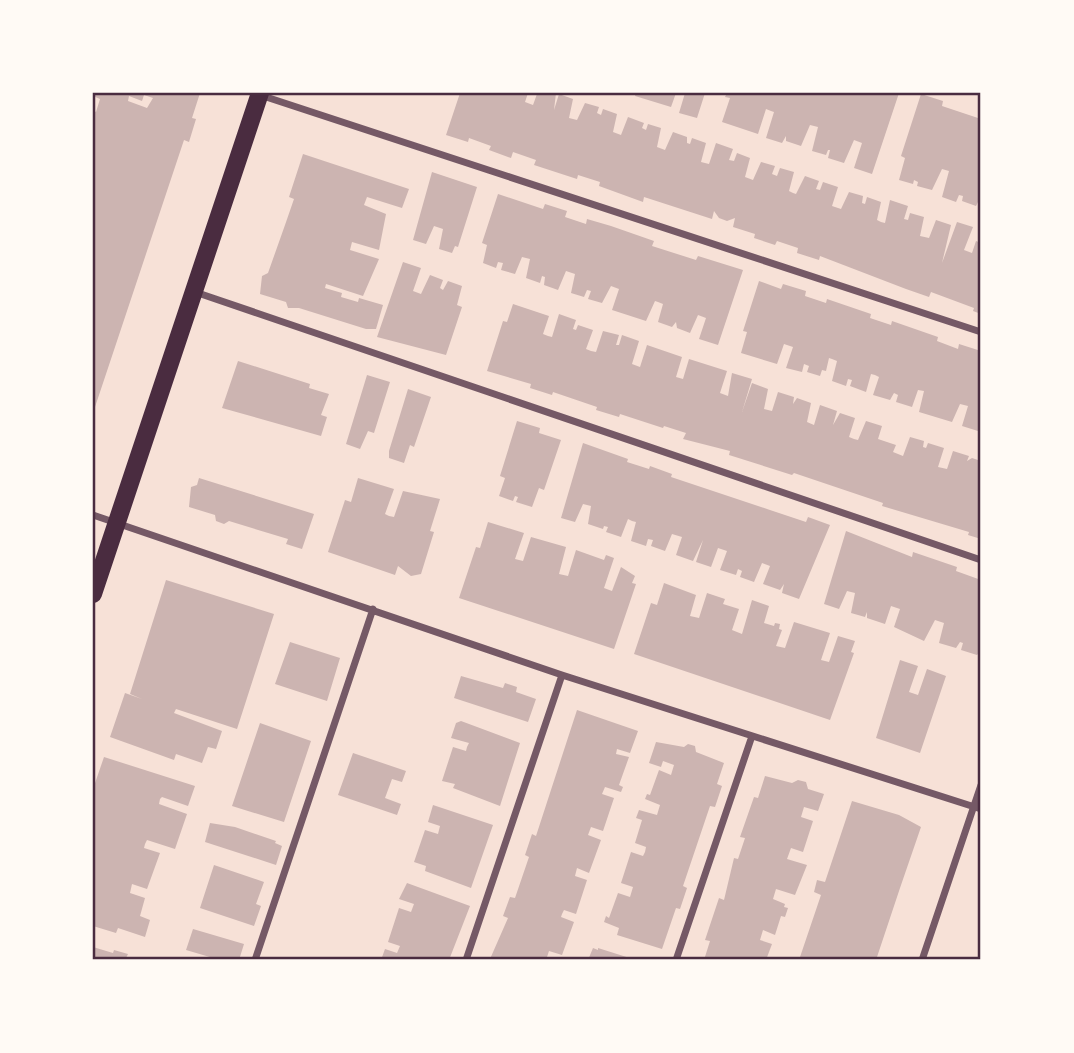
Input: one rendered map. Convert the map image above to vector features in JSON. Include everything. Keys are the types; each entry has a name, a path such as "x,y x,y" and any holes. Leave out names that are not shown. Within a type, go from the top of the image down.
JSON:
{"main road":[{"path":"93,594 259,94"}],"street":[{"path":"259,94 981,332"},
{"path":"195,292 981,560"},
{"path":"93,515 562,675 978,808"},
{"path":"255,960 373,609"},
{"path":"466,960 562,675"},
{"path":"676,960 752,736"},
{"path":"922,960 978,808 981,785"}],"building":[{"path":"93,93 200,93 192,118 196,119 189,142 184,140 93,413 93,110 96,112 100,99 93,96","holes":["144,95 153,98 147,108 128,101 129,96 142,101"]},
{"path":"460,93 528,93 525,102 533,105 537,94 556,93 554,110 559,94 573,99 569,118 577,120 585,103 599,107 597,113 601,115 603,109 617,114 613,132 621,135 628,117 644,123 642,128 646,130 648,124 661,128 657,147 665,150 673,132 687,137 687,143 690,144 692,138 706,143 701,162 709,164 716,143 733,149 729,160 734,161 737,153 750,158 745,177 753,180 761,162 775,166 772,174 777,176 780,168 794,172 789,191 796,194 805,176 819,181 816,189 820,190 823,182 838,187 832,206 841,209 849,192 863,196 862,203 865,204 867,197 881,202 877,220 881,222 885,223 890,200 908,206 904,219 908,220 910,213 924,217 920,236 929,238 936,220 951,225 942,263 957,222 973,227 964,250 972,253 976,241 981,243 981,314 973,311 974,308 931,292 929,297 820,256 819,260 797,253 798,248 777,241 775,245 754,238 755,234 733,227 735,218 727,221 719,218 714,211 712,219 644,197 643,202 599,186 600,182 578,175 577,179 534,165 536,160 513,152 511,158 489,150 491,146 469,138 468,142 446,135"},
{"path":"636,93 676,93 671,107 635,96"},
{"path":"685,93 705,93 697,118 679,113"},
{"path":"727,93 899,93 872,174 854,168 862,143 854,140 844,163 828,158 830,150 826,155 812,151 818,127 810,125 801,146 786,141 786,136 782,143 766,138 774,112 766,109 758,134 722,122 730,98 725,97"},
{"path":"921,94 943,101 942,106 981,119 981,196 976,206 962,201 963,196 959,195 956,202 942,197 949,171 942,169 932,190 917,186 918,182 914,180 913,184 899,180 905,158 901,156"},
{"path":"303,154 409,189 402,208 367,197 364,205 386,214 379,250 352,242 350,250 379,259 363,296 326,284 325,288 358,302 359,298 383,305 376,329 366,329 299,308 288,308 286,302 260,294 262,276 268,273 294,199 289,197"},
{"path":"432,172 477,187 458,247 455,246 452,253 439,249 443,229 434,226 426,244 413,240"},
{"path":"498,194 543,209 545,204 567,211 565,217 586,224 587,219 611,226 654,241 652,246 696,260 698,256 743,270 718,345 699,339 706,318 698,315 690,333 677,328 676,322 672,327 658,322 663,304 655,301 646,321 612,310 619,289 611,286 602,303 588,299 591,291 587,290 584,297 571,293 575,274 566,271 558,290 544,285 545,277 542,276 540,283 526,278 530,259 522,257 515,274 501,270 503,263 498,262 496,268 483,263 487,245 482,243"},
{"path":"403,262 421,268 413,291 421,294 430,275 443,280 440,288 443,290 448,281 462,286 457,305 462,307 446,355 377,337"},
{"path":"759,281 781,289 783,284 806,291 805,296 826,303 827,299 871,314 870,318 891,325 892,321 938,337 937,341 958,349 959,344 981,351 981,422 978,431 962,426 968,406 960,404 952,422 919,412 924,391 918,390 912,407 896,402 898,395 894,393 890,400 873,395 879,377 875,375 871,374 866,392 850,386 852,380 848,379 846,386 832,381 837,361 829,358 826,371 822,370 820,376 807,372 809,366 804,364 802,372 786,368 793,347 784,344 777,364 741,353 747,332 743,331"},
{"path":"513,304 549,316 543,334 548,336 552,337 559,314 576,320 573,329 576,330 578,325 593,330 586,349 591,351 596,352 603,331 619,335 616,345 619,345 622,335 639,341 632,364 640,367 647,345 682,357 676,377 683,379 689,359 727,371 720,393 728,396 732,373 752,379 742,412 752,383 768,389 764,409 772,411 778,392 794,397 793,404 797,398 811,403 807,422 814,425 820,405 837,411 833,425 840,413 855,418 849,437 854,439 858,440 866,421 882,426 878,439 896,445 893,452 903,456 910,437 924,441 923,447 926,448 928,443 944,448 938,467 947,469 953,451 969,456 967,461 972,458 981,461 981,539 968,535 969,532 882,506 883,503 794,473 792,475 729,455 730,451 683,439 686,433 596,410 597,407 553,392 552,395 530,388 531,384 487,371 503,321 507,322"},
{"path":"238,361 310,384 309,388 329,394 321,415 327,417 321,436 222,408"},
{"path":"367,375 390,382 374,433 368,431 360,449 346,444"},
{"path":"408,389 431,397 414,447 410,445 404,463 389,458 389,451"},
{"path":"517,421 540,428 539,433 561,440 544,490 539,488 532,507 516,502 518,497 515,496 513,501 499,496 505,478 500,476"},
{"path":"583,443 628,459 627,462 649,469 650,466 672,474 671,477 806,522 808,517 830,525 799,599 782,593 784,584 780,590 763,584 770,566 762,563 754,582 740,577 742,571 738,569 736,575 720,570 727,551 718,548 711,567 696,562 703,540 693,561 676,555 682,537 672,534 665,551 651,546 653,540 648,539 646,546 631,541 636,522 628,519 621,537 606,532 608,527 604,526 603,529 588,524 591,506 583,504 575,522 561,518"},
{"path":"199,478 314,514 302,549 286,544 288,539 229,521 224,524 216,521 215,515 189,507 191,487 197,485"},
{"path":"358,478 394,489 385,514 389,516 394,517 403,491 440,499 430,531 434,532 421,574 411,576 398,566 395,575 328,552 345,500 351,502"},
{"path":"488,522 524,533 515,559 523,561 531,537 566,547 559,574 568,576 576,550 604,560 606,555 614,558 604,588 612,591 621,567 635,576 632,583 636,584 614,649 459,598 476,547 480,548"},
{"path":"846,531 912,557 913,552 957,567 956,571 981,580 981,651 977,655 961,650 963,643 960,642 956,648 939,643 944,623 935,620 924,641 894,627 900,609 891,606 885,624 867,618 867,612 865,617 851,613 855,593 847,591 839,609 824,604"},
{"path":"166,580 274,614 237,729 176,709 174,713 222,731 216,749 208,747 202,763 176,754 174,760 110,737 125,693 142,699 130,694"},
{"path":"664,583 696,595 690,616 699,618 707,593 725,599 723,604 739,609 732,630 742,634 752,600 769,606 764,623 774,626 775,623 780,624 779,629 782,630 776,646 785,648 794,622 830,633 821,660 829,662 838,636 855,641 851,652 854,653 830,720 634,654 651,603 657,605"},
{"path":"290,642 340,658 327,701 275,684"},
{"path":"900,660 918,666 909,692 918,695 927,669 946,676 920,753 876,738"},
{"path":"461,676 503,688 505,683 517,687 516,692 536,699 528,722 454,698"},
{"path":"577,710 638,731 630,753 617,749 616,754 629,757 619,785 623,787 621,792 605,787 602,794 614,798 603,831 591,827 588,835 601,840 589,873 577,868 575,876 587,880 576,914 564,910 561,917 574,922 562,955 549,951 546,960 490,959 508,918 503,916 510,897 515,898 529,857 525,855 532,834 536,836"},
{"path":"461,721 520,743 500,806 453,788 455,784 442,781 453,747 466,751 469,743 451,738 456,723"},
{"path":"260,723 311,741 284,822 232,806"},
{"path":"656,742 684,747 688,744 695,746 696,752 724,763 717,784 722,786 715,807 710,806 683,886 687,888 680,909 676,908 662,949 617,935 619,928 604,922 606,916 609,918 618,893 630,897 633,887 621,883 631,852 643,856 645,852 646,847 635,843 642,820 636,818 639,810 657,815 660,805 645,799 647,794 650,795 659,770 671,775 674,765 663,761 661,767 649,763"},
{"path":"353,753 406,771 402,782 392,779 385,798 401,804 397,815 338,795"},
{"path":"104,757 195,786 188,806 162,797 160,799 159,804 187,814 175,849 147,840 145,844 144,848 160,853 147,889 132,884 130,893 145,898 140,916 150,920 145,937 118,928 116,933 93,926 93,789"},
{"path":"765,776 792,783 798,780 806,782 808,789 824,794 818,811 804,807 801,817 813,821 803,852 791,848 787,859 807,865 795,895 776,889 773,899 788,908 785,917 781,916 775,935 763,930 760,940 772,944 766,960 704,960 710,941 705,940 719,898 724,900 734,858 738,859 745,838 740,837 754,797 758,798"},
{"path":"852,801 899,815 921,827 876,960 799,960 821,895 814,892 817,880 825,882"},
{"path":"433,805 493,825 471,888 425,871 426,866 414,862 425,830 438,834 440,826 428,822"},
{"path":"210,823 235,827 276,841 275,843 282,846 276,865 205,842"},
{"path":"214,865 264,882 256,904 261,906 254,926 200,908"},
{"path":"407,883 470,906 449,960 381,960 385,949 397,953 400,946 388,942 399,908 411,912 414,904 399,899"},
{"path":"193,929 244,944 239,960 220,960 186,950"},
{"path":"93,947 128,954 125,960 93,960"},
{"path":"593,948 598,948 636,960 588,960"}]}
